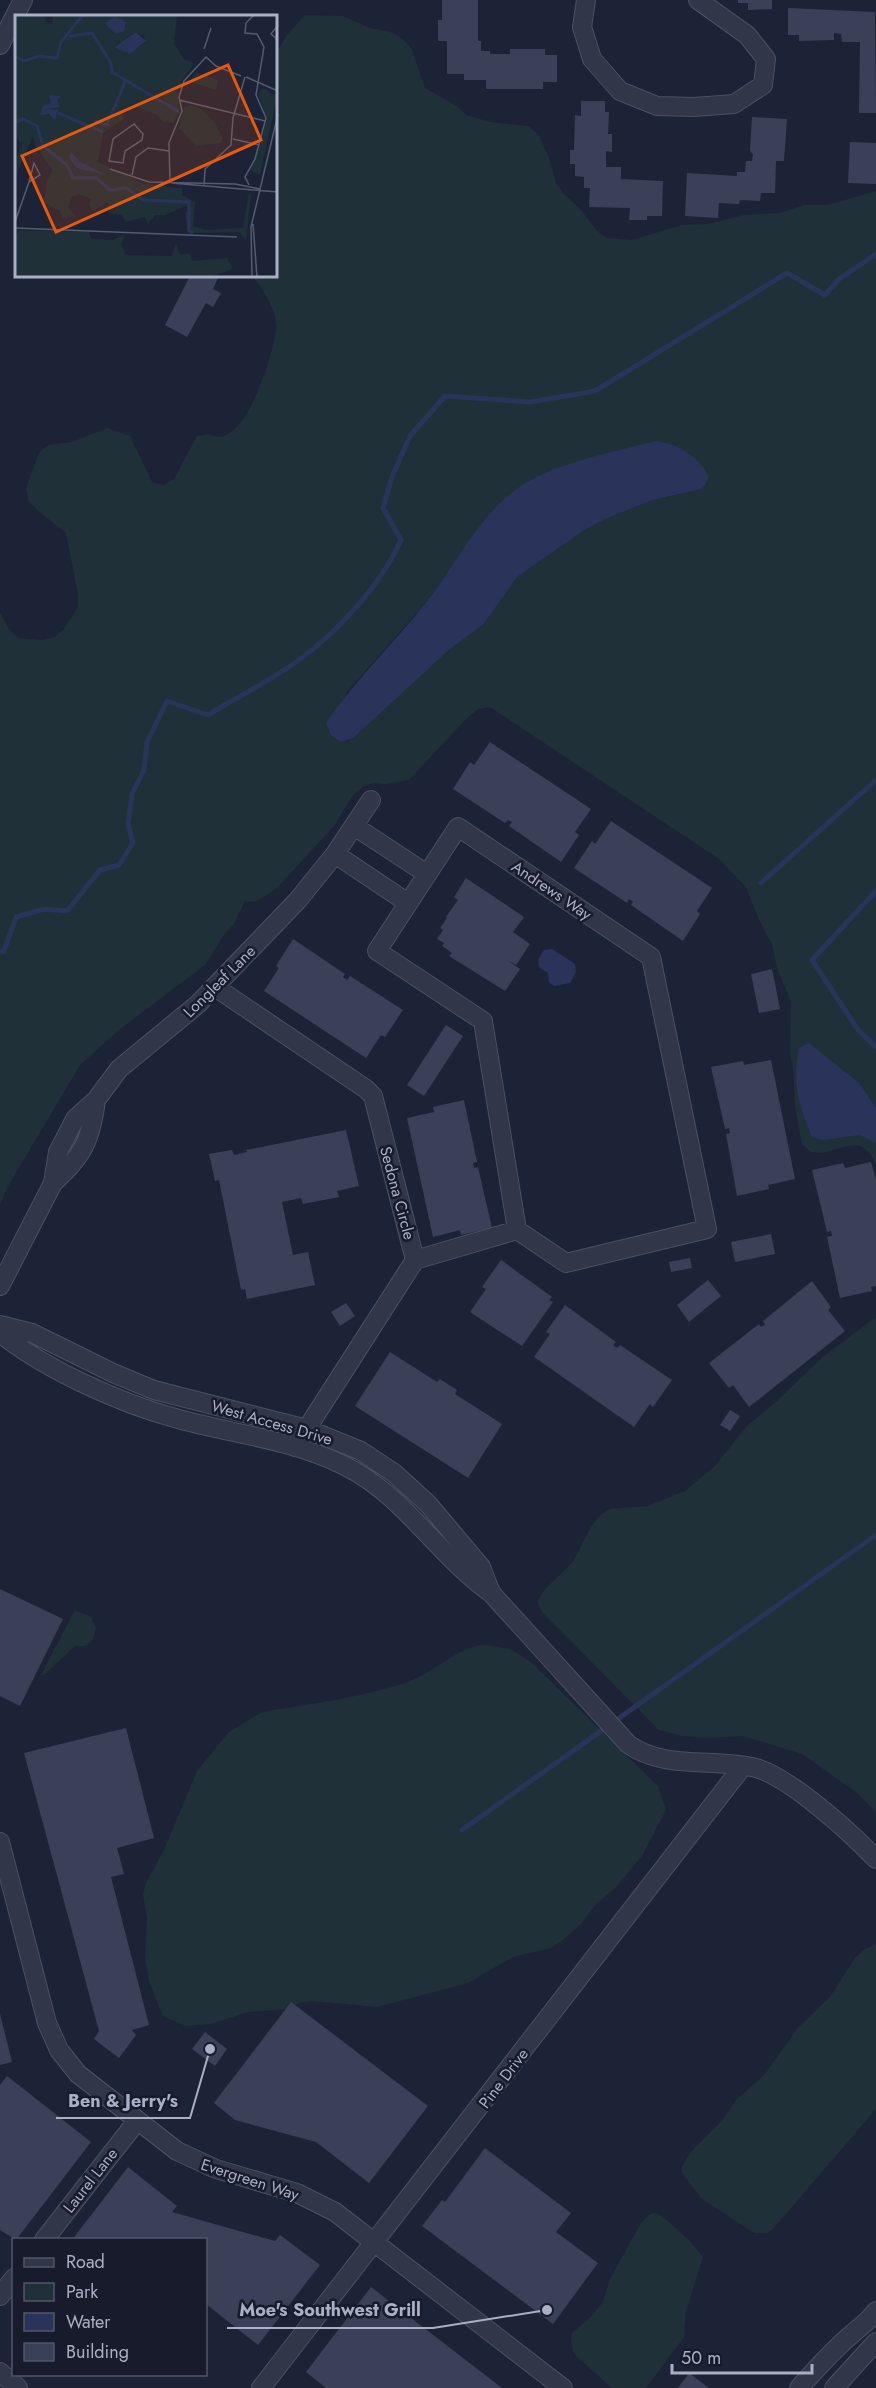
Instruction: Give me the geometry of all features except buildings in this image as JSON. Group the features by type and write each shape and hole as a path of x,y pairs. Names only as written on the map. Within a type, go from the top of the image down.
{"street":[{"path":"15,15 23,0"},
{"path":"586,0 582,27 592,59 620,91 657,106 694,107 734,104 763,85 766,59 747,35 698,0"},
{"path":"0,45 15,16"},
{"name":"Longleaf Lane","path":"0,1286 53,1183 74,1163 93,1129 96,1100 119,1069 171,1028 215,987 298,900 335,854 371,800"},
{"path":"354,826 428,874"},
{"name":"Andrews Way","path":"458,827 651,957 707,1229 566,1263 518,1230 483,1021 377,951 428,874 458,827"},
{"path":"335,854 408,903"},
{"name":"Sedona Circle","path":"215,987 373,1096 415,1260 295,1447"},
{"path":"415,1260 518,1230"},
{"name":"West Access Drive","path":"0,1325 32,1333 113,1373 154,1390 307,1429 361,1451 407,1484 441,1519 481,1567 491,1593"},
{"name":"West Access Drive","path":"0,1333 21,1350 127,1402 174,1418 295,1447 345,1466 380,1488 402,1507 470,1578 491,1593 624,1740 639,1751 659,1758 743,1766 764,1771 792,1788 851,1835 876,1859"},
{"name":"Pine Drive","path":"261,2388 743,1766"},
{"name":"Evergreen Way","path":"0,1842 47,2023 68,2064 78,2074 177,2151 202,2164 286,2189 316,2201 374,2241 563,2388"},
{"name":"Laurel Lane","path":"46,2238 137,2121"},
{"path":"0,2296 12,2281"},
{"path":"799,2388 853,2332 868,2322 876,2311"},
{"path":"834,2388 876,2342"},
{"path":"0,2372 18,2388"}],"green space":[{"path":"305,15 343,16 370,28 394,33 412,50 425,88 457,106 466,115 490,122 528,126 538,134 549,157 556,183 597,231 607,238 632,240 682,225 707,224 744,215 780,213 804,205 828,205 876,191 876,1164 869,1152 859,1145 823,1153 811,1152 802,1144 795,1106 793,1067 790,1055 791,1002 777,968 772,944 746,887 719,859 490,707 478,709 468,717 409,780 385,784 373,783 362,787 353,795 334,826 276,889 255,902 245,901 234,924 225,933 205,965 120,1029 80,1065 7,1188 0,1205 0,613 9,629 18,638 43,640 55,637 64,629 78,607 78,594 66,533 28,500 26,488 39,453 48,445 72,442 107,428 130,436 152,482 164,485 174,479 197,436 209,434 222,436 234,430 255,399 269,360 276,331 272,308 253,278 278,278 278,50 287,35","holes":["655,441 702,489 652,500 586,529 517,577 483,625 450,649 347,742 346,693 428,600 486,520 511,493 549,471"]},
{"path":"876,1317 876,1812 856,1792 802,1754 743,1736 707,1738 682,1736 659,1730 542,1612 537,1601 545,1589 573,1562 599,1516 610,1509 648,1506 685,1491 715,1466 747,1426 824,1356"},
{"path":"75,1610 91,1617 96,1628 93,1639 86,1646 75,1646 44,1675 41,1675"},
{"path":"485,1645 510,1649 531,1662 658,1786 666,1810 642,1856 616,1887 596,1904 581,1924 562,1941 551,1948 513,1957 468,1983 377,2007 312,2001 299,2003 287,2009 248,2012 211,2024 186,2026 163,2016 149,1981 145,1957 147,1919 143,1894 197,1771 229,1732 260,1713 357,1696 408,1682 465,1650"},
{"path":"876,1944 876,2109 773,2229 767,2233 754,2233 701,2198 682,2173 682,2166 692,2151 722,2121 736,2100 765,2074 797,2029 830,1997 855,1958 865,1949"},
{"path":"656,2213 690,2241 703,2257 686,2311 684,2337 646,2388 612,2388 573,2352 572,2333 591,2317 603,2302 610,2279 641,2223 650,2214"}],"water":[{"path":"655,441 687,452 700,464 709,478 702,489 652,500 586,529 517,577 483,625 450,649 353,738 341,742 331,735 326,723 428,600 483,522 509,495 538,476 553,470 587,458"},
{"path":"552,949 575,964 576,972 570,983 554,986 549,982 548,973 539,967 538,960 544,950"},
{"path":"809,1043 859,1083 876,1108 876,1143 860,1135 822,1140 812,1137 803,1114 796,1083 799,1048"}],"waterway":[{"path":"0,952 4,951 16,917 44,909 67,911 100,870 119,865 133,843 128,824 132,794 144,770 147,742 167,701 208,715 275,676 311,651 342,623 370,591 401,540 383,508 392,477 410,436 445,396 530,402 595,391 787,273 825,295 839,279 876,254"},
{"path":"761,883 876,780"},
{"path":"876,891 812,960 858,1030 876,1047"},
{"path":"462,1830 876,1535"}],"place":[{"name":"Ben & Jerry's","path":"210,2049"},
{"name":"Moe's Southwest Grill","path":"547,2310"}]}
